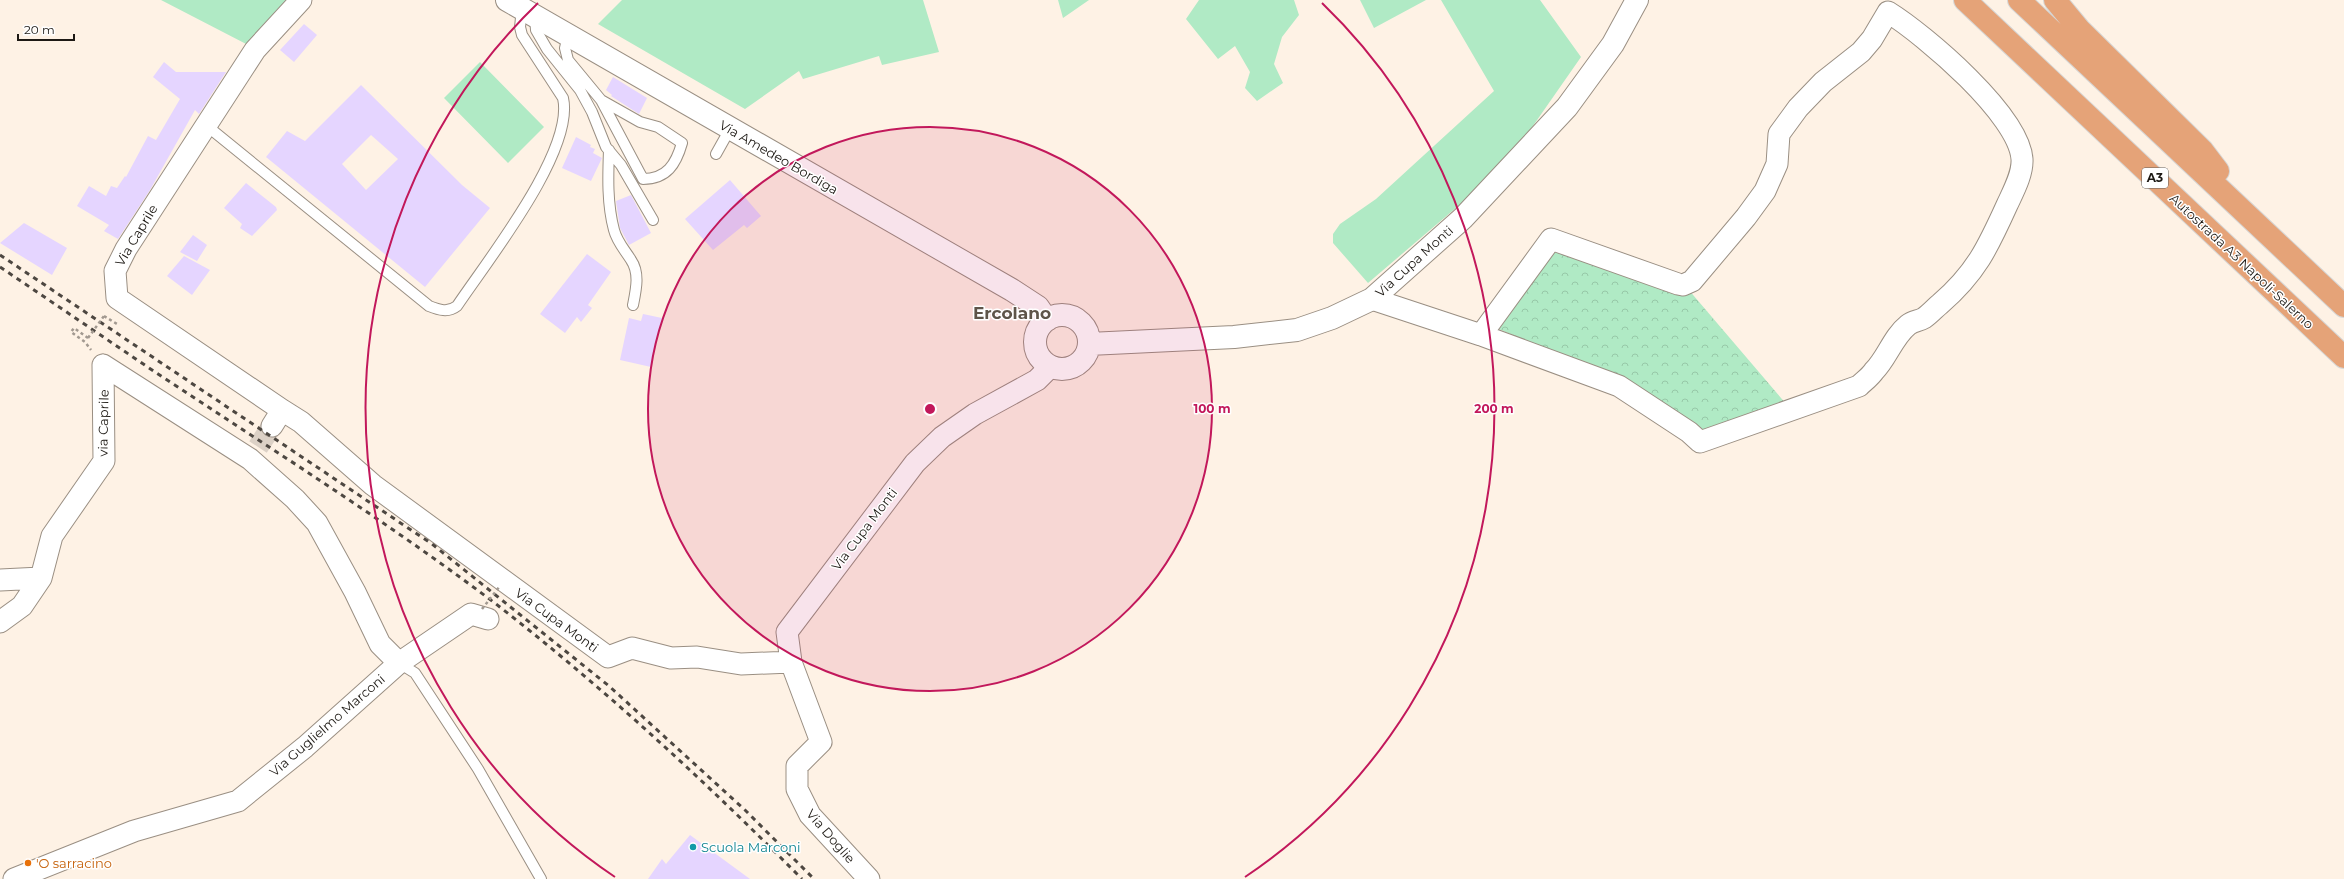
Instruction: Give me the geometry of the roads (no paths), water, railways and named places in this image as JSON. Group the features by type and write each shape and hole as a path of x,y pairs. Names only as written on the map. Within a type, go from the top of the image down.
{"highway":[{"name":"Autostrada A3 Napoli-Salerno","path":"1965,0 2344,357"},
{"path":"2019,0 2261,226 2344,306"},
{"path":"2055,0 2079,29 2202,150 2261,226"}],"street":[{"name":"Via Caprile","path":"277,418 117,298 115,271 126,249 255,50 301,0"},
{"name":"Via Cupa Monti","path":"1089,344 1234,337 1297,330 1332,318 1372,299 1463,218 1567,107 1612,44 1636,0"},
{"name":"Via Amedeo Bordiga","path":"521,9 730,130 1012,290 1038,307 1046,320"},
{"path":"1372,299 1481,335 1619,386 1689,432 1700,442 1859,386 1874,371 1907,325 1924,318 1949,296 1975,268 1987,251 2009,200 2019,176 2022,159 2015,139 1998,111 1977,86 1908,24 1888,12 1872,39 1861,52 1823,82 1798,108 1779,134 1777,164 1765,190 1746,217 1692,281 1683,285 1678,284 1551,239 1481,335"},
{"path":"1063,315 1073,317 1081,323 1087,333 1089,344 1086,354 1080,362 1071,368 1061,370 1050,367 1041,360 1036,352 1034,340 1037,331 1046,320 1063,315"},
{"name":"via Caprile","path":"0,622 22,606 41,578 52,536 104,461 103,365 254,453 317,523 356,592 380,644 399,664"},
{"name":"Via Cupa Monti","path":"277,418 301,422 373,485 608,657 632,648 671,658 697,657 741,664 791,662 787,632 915,463 942,437 975,414 1037,380 1050,367"},
{"path":"0,580 41,578"},
{"name":"Via Guglielmo Marconi","path":"14,879 134,831 238,801 305,747 399,664 471,614 485,614"},
{"name":"Via Doglie","path":"791,662 822,742 797,766 797,789 810,815 869,879"}],"lane":[{"path":"207,126 429,306 439,310 451,310 457,306 541,181 558,141 564,120 565,108 563,98 522,35 520,26 521,9"},
{"path":"521,9 536,30 547,50 580,90 609,150 621,165 653,220"},
{"path":"568,35 565,48 568,60 601,100 643,179 652,179 670,171 678,158 682,143 658,126 640,122 601,100"},
{"path":"716,154 730,130"},
{"path":"609,150 608,189 614,231 622,248 632,261 637,278 633,305"},
{"path":"399,664 415,673 478,769 541,879"}],"tunnel":[{"path":"258,447 272,426"}],"railway":[{"path":"0,255 432,544 609,686 745,810 814,879"},
{"path":"0,267 164,378 373,516 496,604 576,669 654,737 729,807 802,879"}],"place":[{"name":"Scuola Marconi","path":"693,847"},
{"name":"'O sarracino","path":"28,863"}],"district":[{"name":"Ercolano","path":"1012,313"}]}
